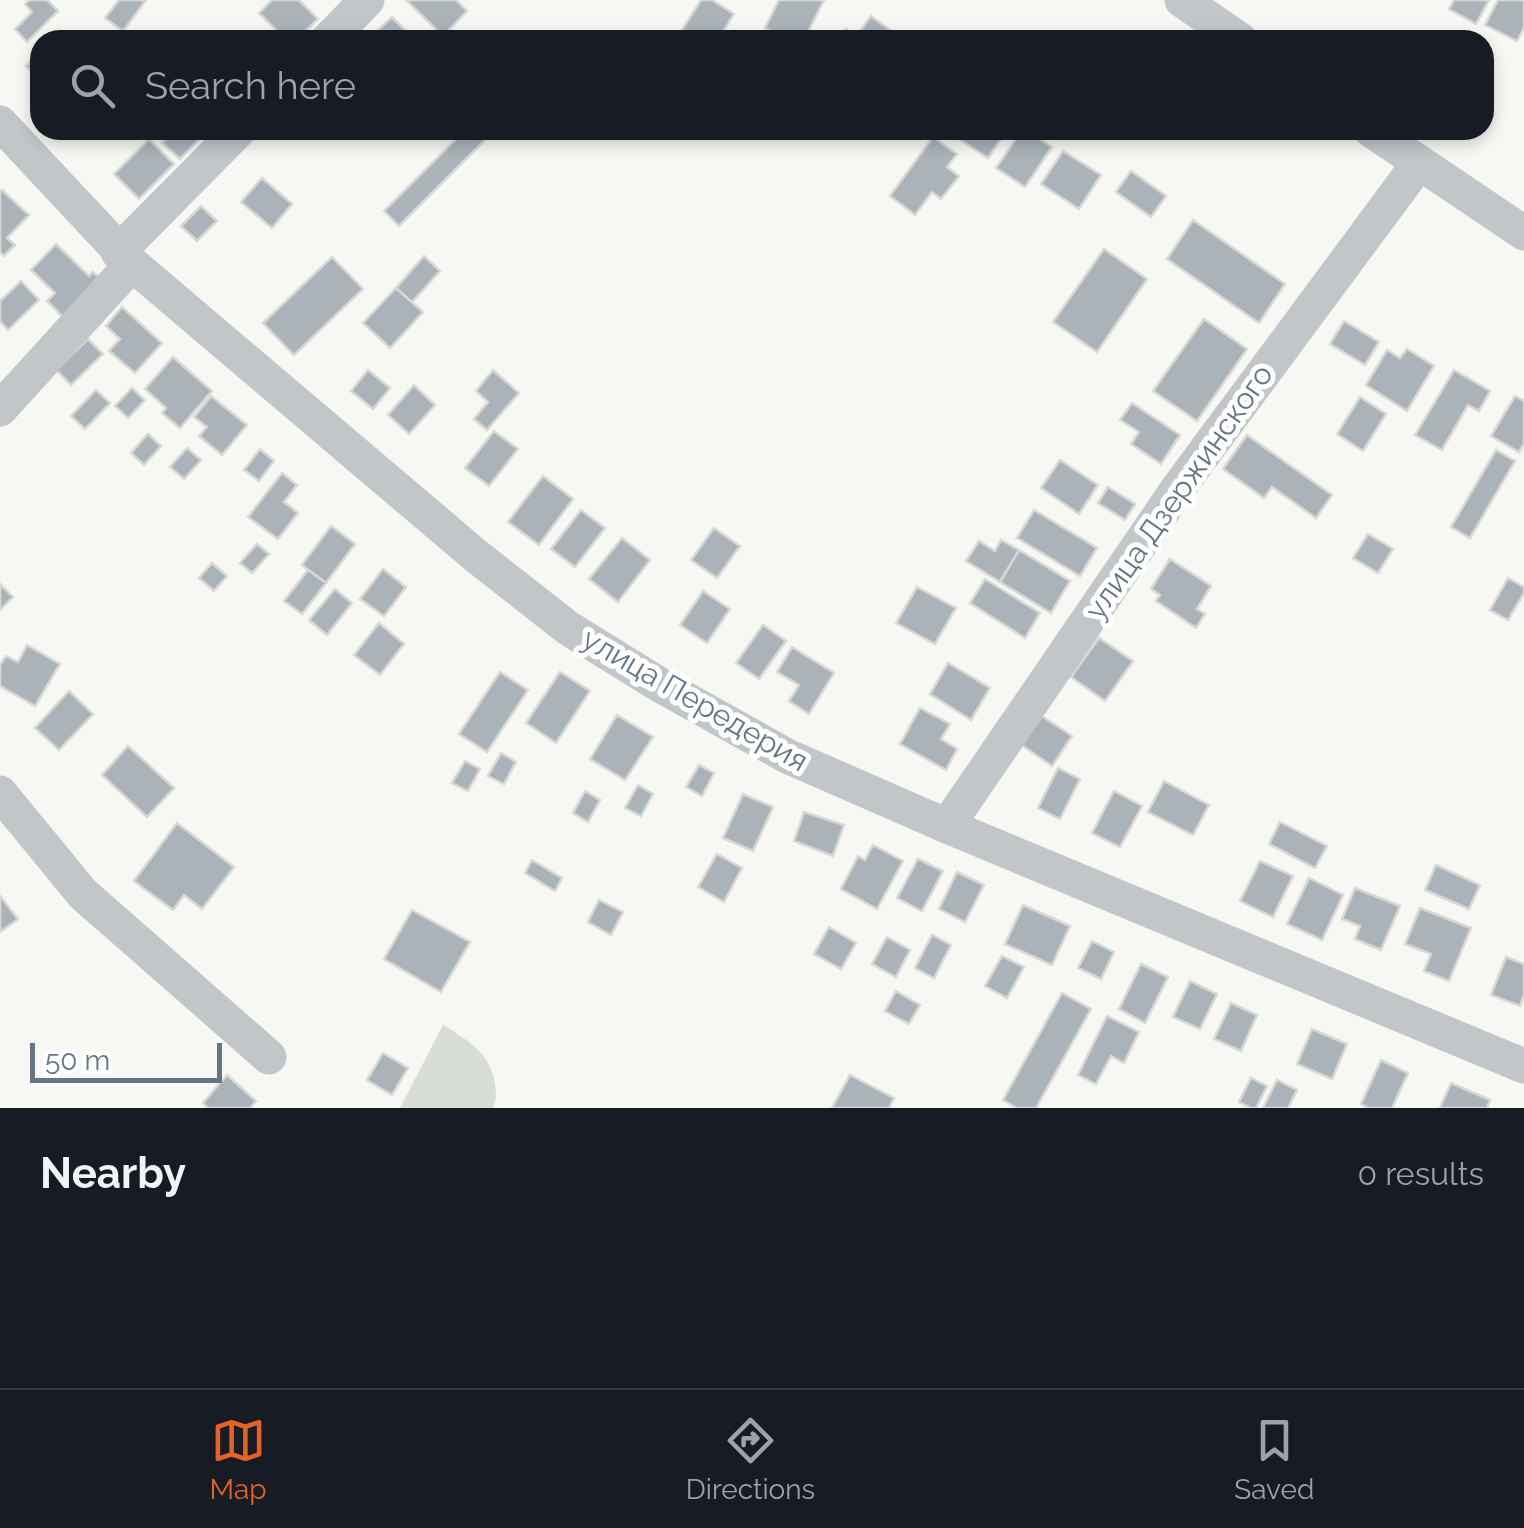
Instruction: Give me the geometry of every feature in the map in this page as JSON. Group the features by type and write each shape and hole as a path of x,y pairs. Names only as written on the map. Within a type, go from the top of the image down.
{"street":[{"path":"338,30 367,0"},
{"path":"1182,0 1226,30"},
{"name":"улица Передерия","path":"0,123 125,258 475,555 568,628 660,686 787,756 1524,1066"},
{"path":"0,409 229,140"},
{"path":"1386,140 1519,218"},
{"name":"улица Дзержинского","path":"947,826 1179,487 1419,163"},
{"path":"0,793 83,894 269,1057"}],"shaded area":[{"path":"443,1025 469,1042 489,1064 496,1099 493,1108 400,1108"}],"building":[{"path":"29,0 47,0 58,11 39,30 30,30 27,42 15,29 32,12 25,4"},
{"path":"119,0 146,0 124,30 105,18"},
{"path":"272,0 299,0 318,19 306,30 276,30 259,13"},
{"path":"406,0 456,0 467,11 449,30 437,30"},
{"path":"701,0 712,0 734,14 724,30 682,30"},
{"path":"779,0 824,0 809,30 765,28"},
{"path":"1454,0 1489,0 1476,24 1449,9"},
{"path":"1498,0 1524,0 1524,28 1517,41 1485,25"},
{"path":"871,16 890,30 861,30"},
{"path":"392,17 405,30 378,30"},
{"path":"148,140 174,164 139,199 114,174"},
{"path":"165,140 198,140 180,159 162,143"},
{"path":"455,140 485,140 399,226 384,211"},
{"path":"931,140 937,140 957,154 947,167 959,176 941,199 932,192 915,215 890,196"},
{"path":"960,140 1000,140 988,158"},
{"path":"1015,140 1041,140 1052,147 1025,187 996,168"},
{"path":"1063,151 1101,175 1079,209 1041,184"},
{"path":"1131,171 1166,196 1151,217 1116,192"},
{"path":"262,178 292,204 272,228 241,202"},
{"path":"2,190 29,215 7,238 15,245 4,256 0,252"},
{"path":"201,206 217,221 197,241 181,226"},
{"path":"1193,220 1285,284 1259,323 1167,259"},
{"path":"56,244 89,276 93,272 106,284 68,322 47,301 55,293 31,270"},
{"path":"1104,249 1147,279 1097,352 1053,322"},
{"path":"424,256 440,271 412,302 396,288"},
{"path":"332,257 363,289 294,355 263,323"},
{"path":"21,281 39,300 8,330 0,321 0,301"},
{"path":"396,288 423,312 390,348 363,323"},
{"path":"122,307 162,343 135,373 109,351 120,339 106,326"},
{"path":"1204,319 1247,349 1197,421 1153,391"},
{"path":"1344,321 1379,342 1365,365 1330,344"},
{"path":"88,339 103,354 71,385 56,370"},
{"path":"1407,349 1434,366 1407,411 1366,385 1387,350 1400,358"},
{"path":"173,357 212,391 180,428 162,413 166,408 145,389"},
{"path":"368,370 390,388 373,409 351,391"},
{"path":"493,370 519,393 487,430 474,419 488,402 476,391"},
{"path":"1454,370 1490,391 1479,411 1468,405 1442,450 1415,435"},
{"path":"414,385 435,405 409,434 388,415"},
{"path":"132,388 145,400 128,418 115,406"},
{"path":"96,390 110,403 85,429 71,416"},
{"path":"211,396 247,425 222,455 199,436 207,427 194,417"},
{"path":"1515,396 1524,401 1524,444 1519,452 1491,436"},
{"path":"1360,397 1386,414 1363,451 1337,434"},
{"path":"1132,403 1180,435 1161,464 1131,444 1139,432 1120,420"},
{"path":"494,431 518,449 489,486 465,468"},
{"path":"148,434 161,446 144,465 131,453"},
{"path":"1247,435 1332,495 1316,518 1272,487 1264,498 1223,469"},
{"path":"187,448 201,460 184,479 170,467"},
{"path":"260,449 274,461 259,481 244,470"},
{"path":"1496,450 1515,461 1470,538 1451,527"},
{"path":"1060,460 1098,485 1079,514 1041,488"},
{"path":"282,473 297,485 284,502 298,513 278,539 248,517"},
{"path":"543,476 573,499 539,545 508,522"},
{"path":"1108,487 1135,504 1125,520 1098,503"},
{"path":"581,510 605,528 575,567 551,549"},
{"path":"1034,510 1097,548 1080,576 1017,538"},
{"path":"331,526 355,544 326,583 302,565"},
{"path":"714,528 740,546 717,578 691,560"},
{"path":"1368,534 1393,549 1378,573 1353,558"},
{"path":"622,538 650,560 618,602 589,579"},
{"path":"1001,540 1019,550 1000,582 966,561 979,541 995,551"},
{"path":"257,544 269,554 252,573 240,563"},
{"path":"1019,550 1070,581 1051,613 1000,582"},
{"path":"1170,559 1211,586 1197,609 1205,614 1196,628 1156,601 1160,595 1151,589"},
{"path":"212,563 227,576 214,591 199,578"},
{"path":"383,569 406,587 384,616 360,599"},
{"path":"308,570 326,583 302,614 284,601"},
{"path":"1508,578 1524,587 1524,593 1508,620 1490,610"},
{"path":"985,579 1040,613 1025,638 970,603"},
{"path":"0,584 13,597 0,610"},
{"path":"917,587 956,608 935,644 896,623"},
{"path":"335,589 352,603 327,635 309,620"},
{"path":"703,591 730,609 707,643 680,625"},
{"path":"379,623 404,644 380,675 354,655"},
{"path":"763,625 786,641 759,679 736,663"},
{"path":"1099,638 1133,661 1105,701 1071,677"},
{"path":"27,645 60,664 35,706 0,686 0,665 6,656 18,662"},
{"path":"792,647 834,673 809,714 789,701 799,685 777,672"},
{"path":"948,663 990,688 971,720 930,694"},
{"path":"500,672 528,690 487,752 459,734"},
{"path":"560,672 590,691 556,743 526,723"},
{"path":"69,691 93,714 59,750 35,728"},
{"path":"920,708 950,724 941,739 957,749 946,770 900,744"},
{"path":"1039,714 1072,736 1052,766 1020,744"},
{"path":"617,715 653,737 625,780 590,759"},
{"path":"128,746 174,788 147,817 102,775"},
{"path":"501,753 516,762 504,784 488,776"},
{"path":"465,761 480,769 468,791 452,783"},
{"path":"699,765 714,773 702,796 686,787"},
{"path":"1058,768 1080,779 1060,819 1038,808"},
{"path":"1164,781 1209,805 1193,835 1148,812"},
{"path":"638,785 653,794 641,816 625,808"},
{"path":"585,791 600,800 588,822 573,813"},
{"path":"1114,791 1142,806 1120,847 1092,833"},
{"path":"743,794 773,807 753,851 723,838"},
{"path":"804,812 844,825 833,856 794,841"},
{"path":"1280,822 1327,846 1315,868 1269,844"},
{"path":"177,823 234,867 202,909 184,895 173,910 134,881"},
{"path":"873,845 903,861 877,909 841,889 858,856 865,860"},
{"path":"717,854 742,868 724,902 698,887"},
{"path":"918,859 943,871 922,911 897,898"},
{"path":"532,860 562,878 555,891 525,873"},
{"path":"1260,861 1293,876 1273,917 1240,901"},
{"path":"1436,865 1480,885 1469,909 1425,890"},
{"path":"957,872 984,885 965,922 939,909"},
{"path":"1309,878 1343,895 1322,940 1287,924"},
{"path":"1355,888 1400,906 1381,950 1355,939 1360,926 1342,919"},
{"path":"0,896 18,919 0,932"},
{"path":"599,900 623,912 611,935 588,922"},
{"path":"1023,905 1070,926 1052,965 1005,944"},
{"path":"1420,908 1471,928 1449,981 1424,971 1431,954 1405,944"},
{"path":"412,910 470,942 441,992 384,959"},
{"path":"829,927 856,943 841,969 814,954"},
{"path":"932,935 951,945 934,978 915,968"},
{"path":"887,937 910,950 896,977 872,964"},
{"path":"1092,941 1114,952 1101,979 1078,968"},
{"path":"1002,956 1024,967 1007,998 985,986"},
{"path":"1506,957 1524,964 1520,1006 1491,995"},
{"path":"1141,964 1168,977 1145,1023 1119,1009"},
{"path":"1190,981 1217,994 1200,1029 1173,1017"},
{"path":"896,991 920,1005 909,1024 885,1011"},
{"path":"1062,993 1091,1009 1036,1108 1017,1108 1003,1100"},
{"path":"1231,1003 1257,1015 1241,1051 1214,1039"},
{"path":"1107,1016 1139,1032 1124,1063 1111,1056 1096,1084 1078,1075"},
{"path":"1312,1029 1347,1044 1332,1079 1297,1064"},
{"path":"383,1053 408,1068 392,1095 367,1080"},
{"path":"1381,1060 1408,1073 1392,1108 1369,1108 1361,1104"},
{"path":"227,1075 256,1101 250,1108 208,1108 203,1103"},
{"path":"850,1075 894,1098 889,1108 832,1108"},
{"path":"1251,1078 1267,1086 1256,1108 1239,1102"},
{"path":"1277,1080 1297,1090 1288,1108 1263,1108"},
{"path":"1451,1083 1490,1100 1487,1108 1440,1108"}]}
